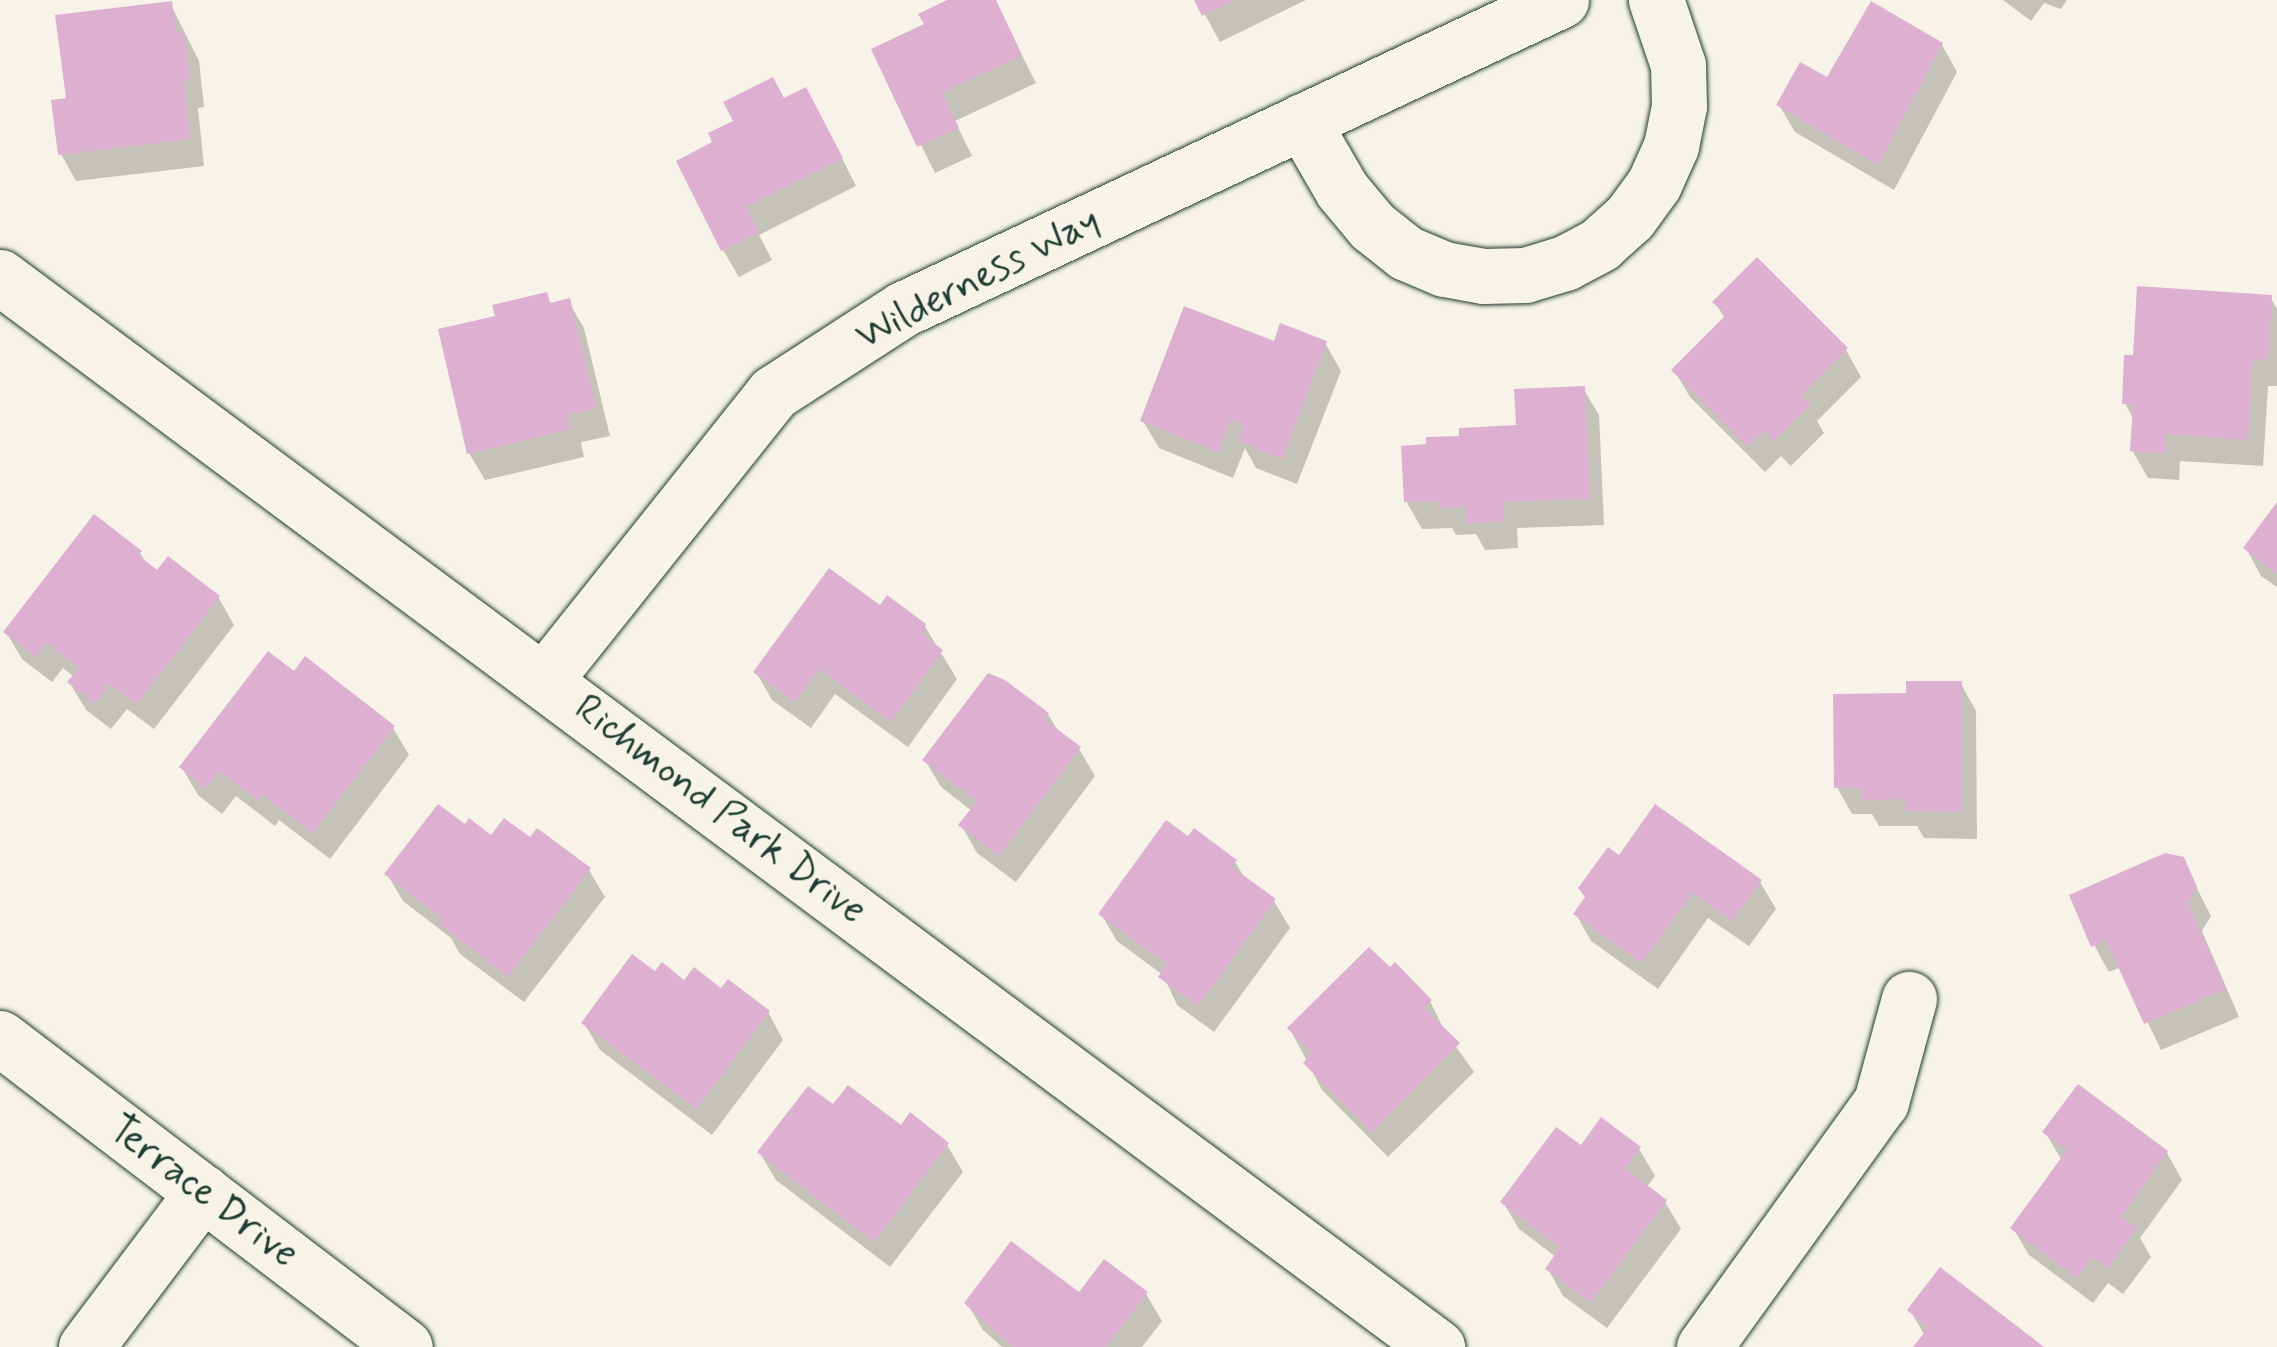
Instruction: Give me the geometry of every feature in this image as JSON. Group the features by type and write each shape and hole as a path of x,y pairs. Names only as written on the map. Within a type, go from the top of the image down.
{"street":[{"name":"Wilderness Way","path":"546,679 773,393 903,309 1302,121 1462,21 1560,0"},
{"path":"1302,121 1342,190 1372,226 1406,253 1444,269 1484,276 1525,275 1565,264 1600,244 1630,216 1654,184 1671,146 1679,106 1678,65 1656,0"},
{"name":"Richmond Park Drive","path":"0,277 546,679 1436,1347"},
{"path":"1704,1347 1881,1102 1909,999"},
{"name":"Terrace Drive","path":"0,1038 405,1347"},
{"path":"86,1347 203,1192"}],"building":[{"path":"947,0 996,0 1022,55 942,93 959,128 917,147 871,49 924,24 918,14"},
{"path":"1194,0 1235,0 1202,16"},
{"path":"172,1 176,32 184,31 190,80 184,81 190,139 58,155 51,100 66,98 55,15"},
{"path":"1871,1 1943,43 1878,165 1776,105 1800,62 1827,77"},
{"path":"773,77 784,98 806,87 843,158 746,207 759,232 721,251 676,161 712,142 708,133 733,121 723,102"},
{"path":"1757,257 1848,348 1801,395 1811,404 1774,441 1764,431 1748,447 1671,370 1726,315 1712,302"},
{"path":"2137,286 2272,295 2268,360 2253,359 2248,440 2166,434 2165,454 2130,451 2133,405 2122,404 2124,355 2133,355"},
{"path":"547,292 550,303 570,298 596,408 567,415 571,429 467,454 438,329 495,316 492,305"},
{"path":"1184,306 1274,341 1280,323 1327,341 1282,459 1238,441 1244,425 1230,420 1218,452 1140,421"},
{"path":"1585,386 1590,499 1503,502 1504,521 1467,524 1466,507 1437,508 1437,501 1404,502 1401,446 1426,444 1426,437 1459,436 1459,428 1516,425 1514,389"},
{"path":"2277,502 2277,574 2243,548"},
{"path":"94,514 142,551 138,555 157,570 168,556 220,596 137,704 110,684 95,704 67,682 79,668 47,643 36,657 3,632"},
{"path":"829,568 880,605 887,595 926,624 923,635 943,650 891,722 819,669 795,702 753,672"},
{"path":"268,651 294,671 305,656 395,726 313,833 262,795 258,800 219,771 206,788 179,767"},
{"path":"988,673 1005,680 1049,713 1044,719 1081,747 999,856 958,825 977,801 922,760"},
{"path":"1906,681 1962,681 1962,812 1905,811 1905,799 1861,800 1861,788 1834,788 1833,694 1906,693"},
{"path":"438,804 465,824 469,818 491,835 504,818 530,837 537,828 591,868 508,977 441,926 439,916 384,874"},
{"path":"1655,804 1762,880 1732,921 1692,893 1642,963 1573,914 1585,897 1578,888 1608,847 1619,855"},
{"path":"1166,820 1188,836 1194,828 1237,860 1232,867 1276,899 1198,1006 1158,977 1167,964 1098,914"},
{"path":"2165,853 2184,857 2197,887 2188,903 2226,989 2144,1024 2106,940 2091,947 2069,895"},
{"path":"1369,947 1390,967 1395,962 1432,1000 1424,1008 1460,1043 1372,1132 1303,1063 1312,1053 1287,1028"},
{"path":"632,954 655,971 662,962 684,980 694,967 721,988 728,979 770,1011 696,1109 581,1023"},
{"path":"2078,1084 2168,1151 2121,1217 2137,1228 2107,1269 2092,1257 2077,1278 2010,1228 2067,1150 2042,1132"},
{"path":"848,1085 901,1125 910,1112 949,1143 874,1242 757,1152 808,1086 833,1104"},
{"path":"1601,1117 1641,1147 1625,1169 1667,1200 1591,1302 1545,1269 1560,1247 1500,1202 1556,1127 1581,1145"},
{"path":"1011,1241 1079,1292 1104,1259 1148,1292 1106,1347 1013,1347 964,1303"},
{"path":"1940,1267 2044,1347 1913,1347 1928,1328 1907,1310"}]}
